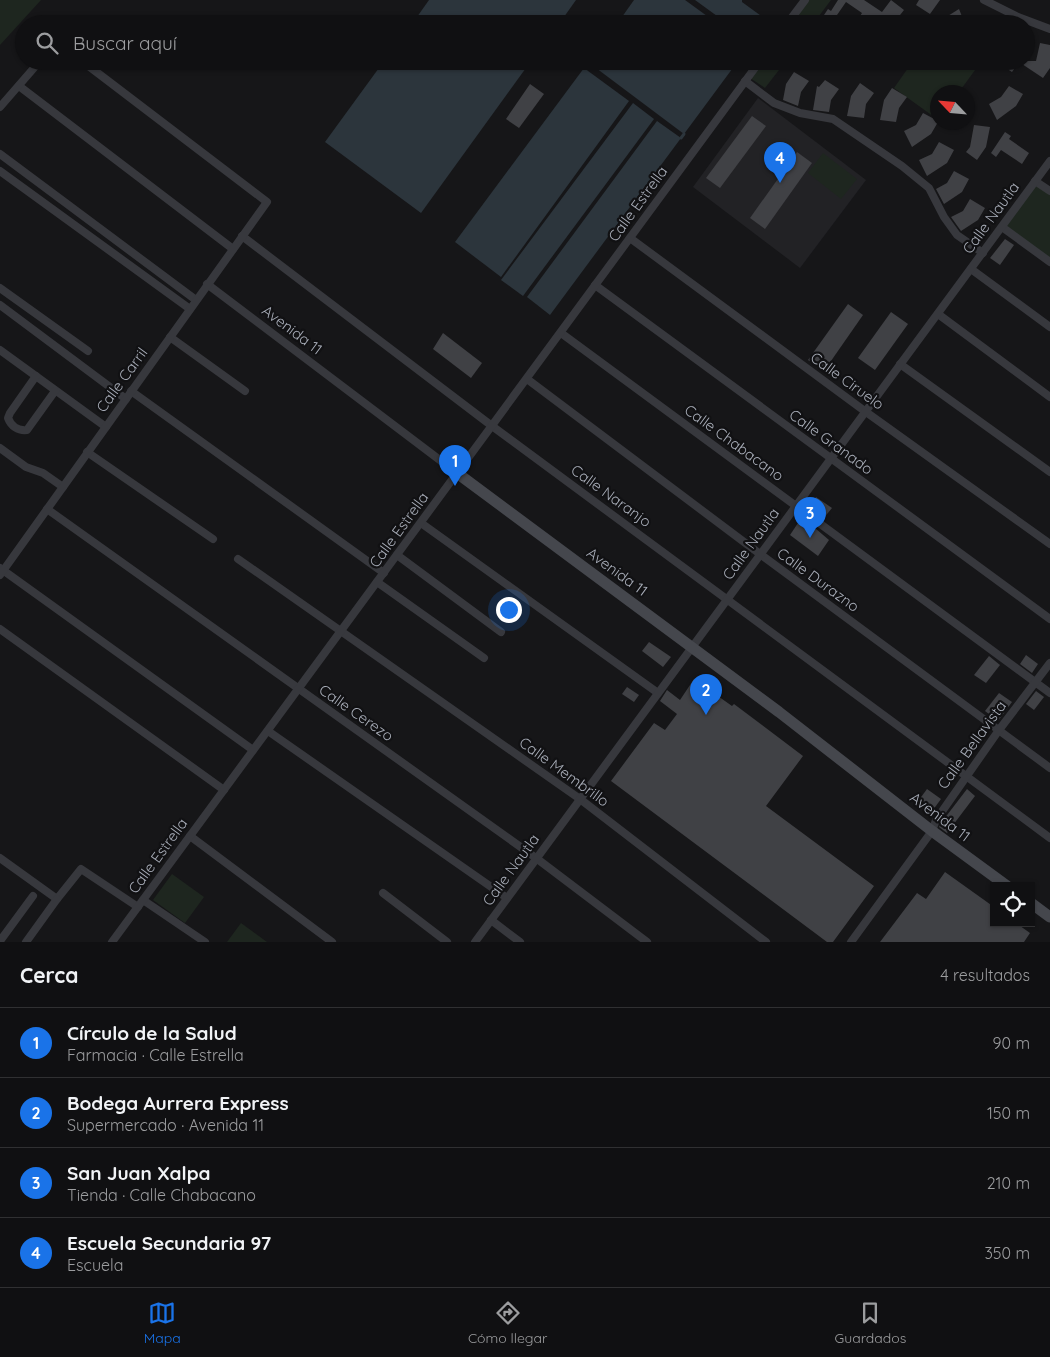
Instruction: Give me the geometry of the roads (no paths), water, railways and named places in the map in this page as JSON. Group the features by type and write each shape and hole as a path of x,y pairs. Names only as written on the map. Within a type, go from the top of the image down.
{"street":[{"path":"794,15 805,0"},
{"path":"984,0 1014,15"},
{"path":"1035,24 1050,30"},
{"path":"0,107 32,70"},
{"name":"Calle Carril","path":"1,571 267,202 94,70"},
{"name":"Calle Estrella","path":"112,942 753,70"},
{"path":"745,81 774,103 800,113 833,119 887,155 924,182 944,217 957,235 982,253"},
{"path":"19,86 232,249"},
{"path":"0,154 196,300"},
{"name":"Calle Nautla","path":"474,942 1050,161"},
{"path":"0,171 190,309"},
{"path":"1035,181 1050,192"},
{"path":"1002,227 1050,262"},
{"name":"Calle Naranjo","path":"242,236 492,426 728,598 1050,838"},
{"name":"Calle Ciruelo","path":"630,238 866,412 1050,544"},
{"path":"971,269 1050,327"},
{"name":"Avenida 11","path":"207,284 692,646 932,831 1002,882"},
{"name":"Calle Granado","path":"595,285 1050,619"},
{"path":"0,288 88,351"},
{"path":"0,305 126,398"},
{"path":"938,314 1050,397"},
{"name":"Calle Chabacano","path":"561,332 1050,693"},
{"path":"170,337 245,391"},
{"path":"0,350 106,426"},
{"path":"900,364 1050,472"},
{"path":"36,376 10,413 8,418 10,424 21,431 27,430 55,391"},
{"name":"Calle Durazno","path":"526,379 1050,768"},
{"path":"131,391 384,573"},
{"path":"0,448 26,467 43,472 63,487"},
{"path":"88,452 213,539"},
{"name":"Calle Cerezo","path":"47,509 536,858 647,942"},
{"path":"421,523 658,693"},
{"path":"397,555 501,632"},
{"name":"Calle Membrillo","path":"238,559 580,799 766,942"},
{"path":"1,571 253,750"},
{"path":"377,582 484,658"},
{"path":"0,629 224,790"},
{"name":"Calle Bellavista","path":"851,942 932,831 936,820 999,730 1050,663"},
{"path":"268,731 507,898"},
{"path":"190,836 332,942"},
{"path":"0,858 57,899"},
{"path":"26,942 81,869 138,907"},
{"path":"383,892 447,942"},
{"path":"0,941 33,896"},
{"path":"143,900 201,941"},
{"path":"1035,906 1050,917"},
{"path":"491,920 520,942"}],"waterway":[{"path":"681,138 684,134"}],"place":[{"name":"Escuela Secundaria 97","path":"780,183"},
{"name":"Círculo de la Salud","path":"455,486"},
{"name":"San Juan Xalpa","path":"810,538"},
{"name":"Bodega Aurrera Express","path":"706,715"}]}
